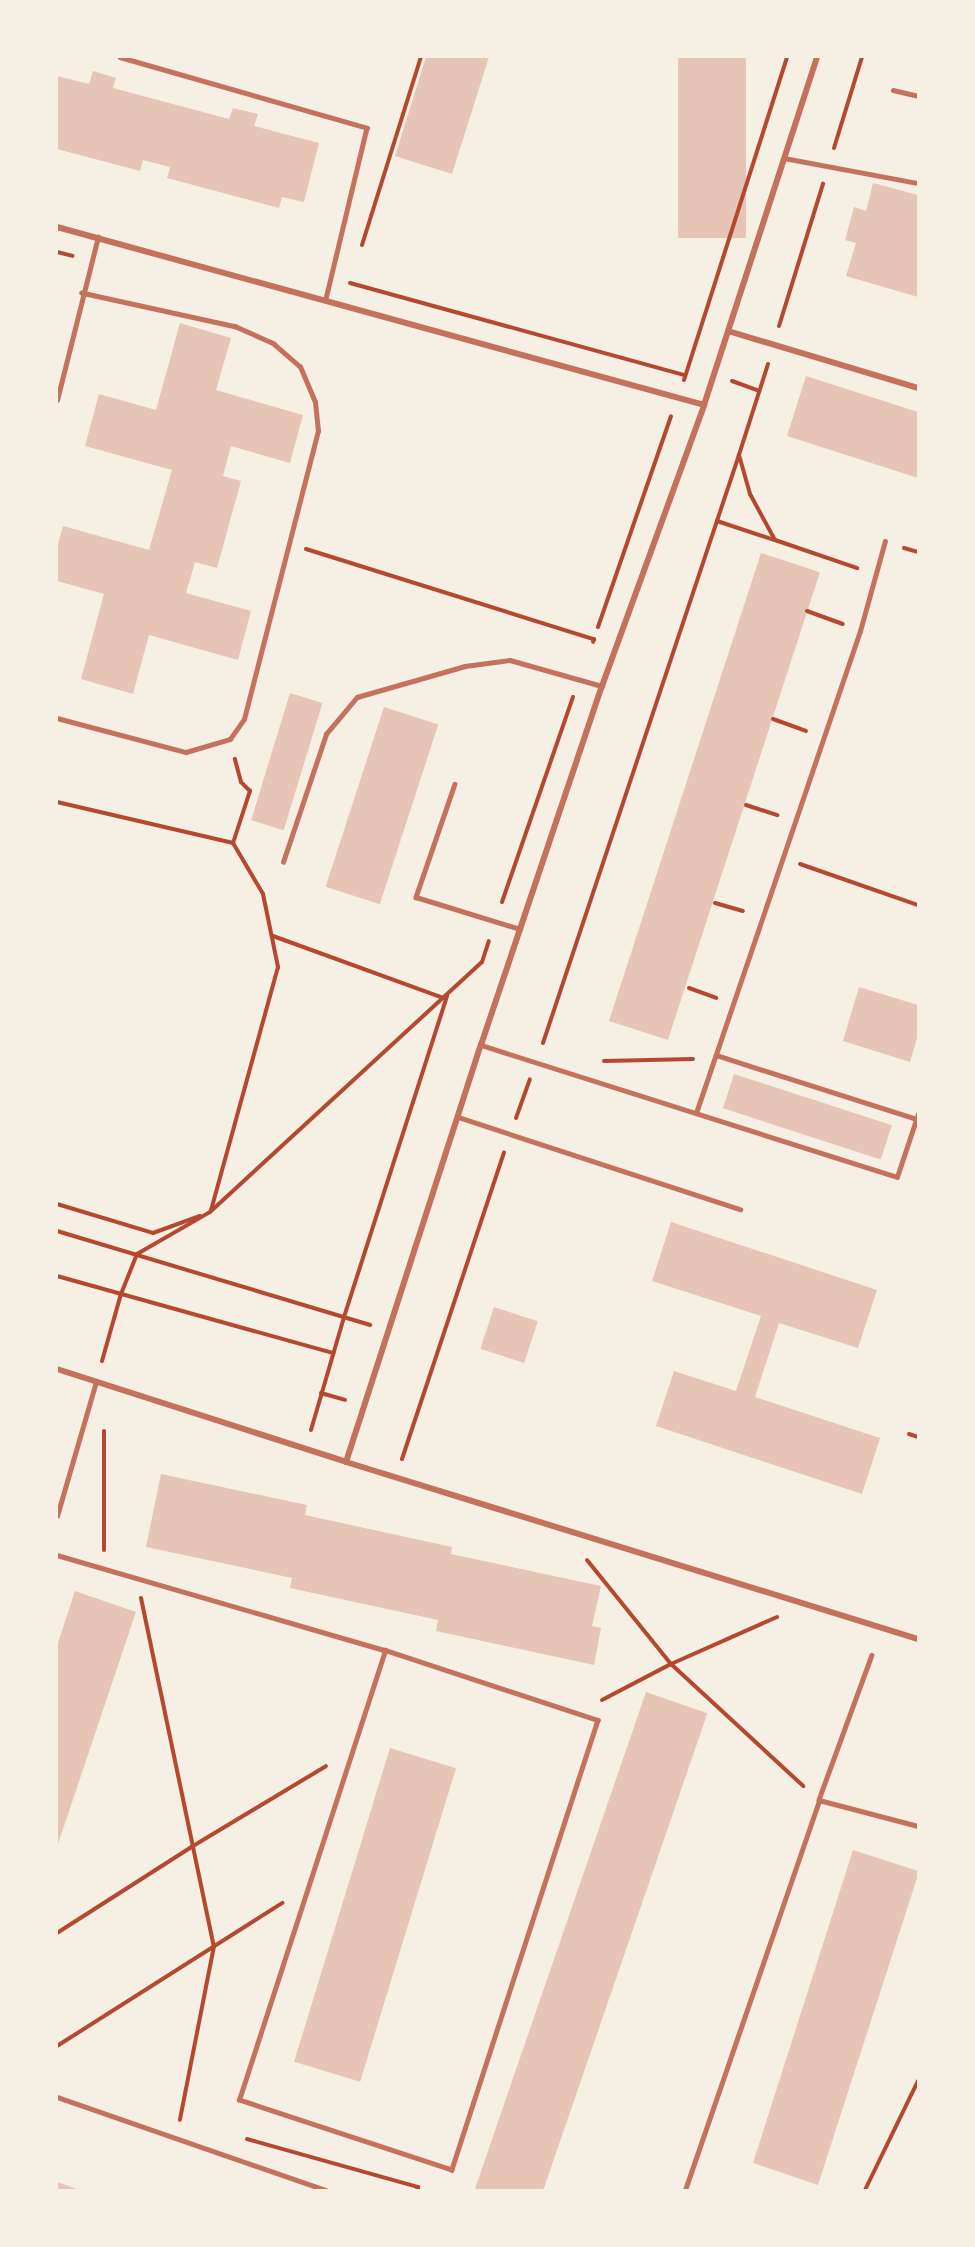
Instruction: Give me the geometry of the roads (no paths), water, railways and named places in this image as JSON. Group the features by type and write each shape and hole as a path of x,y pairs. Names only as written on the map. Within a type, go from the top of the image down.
{"street":[{"path":"346,1462 391,1331 481,1045 602,687 704,405 817,57"},
{"path":"57,226 704,405"},
{"path":"728,331 918,388"},
{"path":"57,1369 396,1478 918,1639"}],"lane":[{"path":"120,57 367,129 326,299"},
{"path":"894,90 918,96"},
{"path":"784,159 918,183"},
{"path":"57,400 82,293 98,237"},
{"path":"57,718 186,752 230,739 244,719 318,431 315,402 300,367 274,344 236,327 82,293"},
{"path":"696,1113 860,631 885,542"},
{"path":"283,862 326,734 357,697 465,666 510,660 602,687"},
{"path":"455,784 416,897 520,929"},
{"path":"481,1045 897,1177 917,1116 716,1055"},
{"path":"458,1117 740,1209"},
{"path":"57,1516 96,1382"},
{"path":"57,1555 385,1650 598,1720 452,2170 239,2100 385,1650"},
{"path":"685,2190 819,1800 873,1655"},
{"path":"819,1800 918,1826"},
{"path":"57,2097 326,2190"}]}
